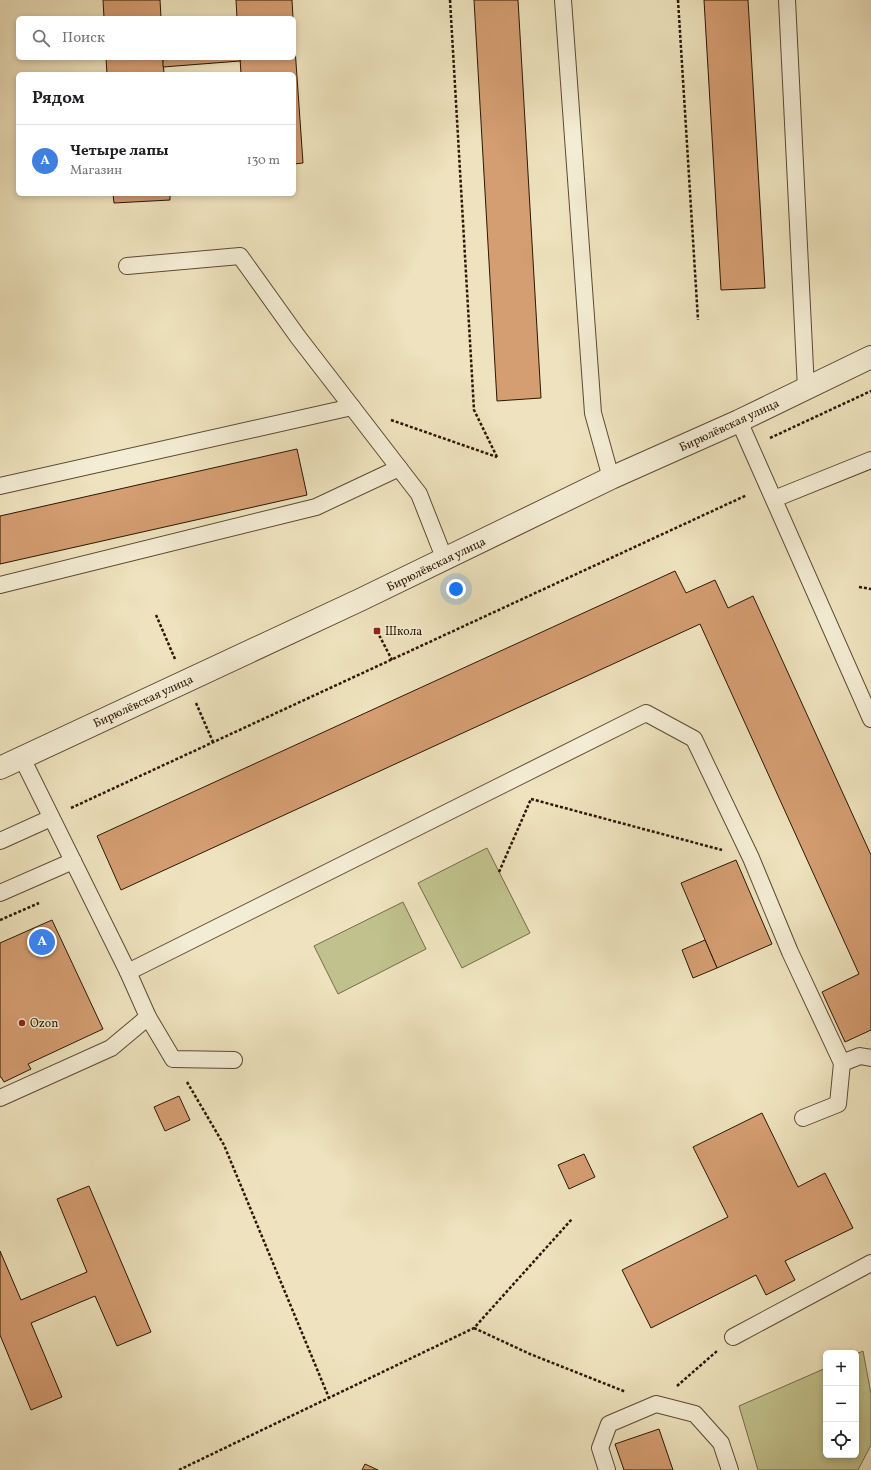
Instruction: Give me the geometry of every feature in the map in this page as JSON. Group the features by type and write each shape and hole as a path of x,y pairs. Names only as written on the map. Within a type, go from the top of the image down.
{"street":[{"name":"Бирюлёвская улица","path":"0,768 445,560 611,478 739,421 871,357"}],"lane":[{"path":"563,0 593,413 611,478"},
{"path":"787,0 806,389"},
{"path":"127,266 240,256 298,337 419,494 445,560"},
{"path":"0,486 352,407"},
{"path":"739,421 871,719"},
{"path":"771,492 871,460"},
{"path":"0,585 316,507 399,468"},
{"path":"128,972 646,713 694,739 751,858 790,952 842,1063 838,1104 803,1118"},
{"path":"22,758 38,787 51,818 128,972 148,1017 173,1059 234,1060"},
{"path":"0,841 51,818"},
{"path":"0,893 73,861"},
{"path":"0,1098 111,1048 148,1017"},
{"path":"842,1063 860,1056 871,1058"},
{"path":"733,1337 871,1263"},
{"path":"607,1470 600,1448 609,1424 656,1404 695,1414 721,1444 730,1470"}],"path":[{"path":"388,420 497,457 474,410 450,0"},
{"path":"678,0 698,320"},
{"path":"751,447 871,391"},
{"path":"51,818 392,660 771,492"},
{"path":"859,587 871,589"},
{"path":"377,631 392,660"},
{"path":"519,777 531,799 751,858"},
{"path":"499,872 531,799"},
{"path":"0,920 39,903"},
{"path":"173,1059 224,1145 329,1398"},
{"path":"179,1470 474,1328 572,1219"},
{"path":"474,1328 530,1354 656,1404 733,1337"}],"green space":[{"path":"487,848 530,933 462,968 418,883"},
{"path":"403,902 426,949 338,994 314,946"},
{"path":"863,1351 871,1394 871,1445 858,1470 758,1470 739,1406 823,1369 823,1458 859,1458 859,1353"}],"building":[{"path":"103,0 160,0 161,16 104,16"},
{"path":"236,0 292,0 293,16 237,16"},
{"path":"474,0 518,0 541,398 497,401"},
{"path":"704,0 748,0 765,288 721,290"},
{"path":"106,60 163,60 164,72 107,72"},
{"path":"163,60 240,60 240,61 163,67"},
{"path":"240,60 296,60 303,163 296,164 296,72 241,72"},
{"path":"113,196 170,196 170,200 114,203"},
{"path":"297,449 307,495 0,564 0,516"},
{"path":"675,571 686,593 715,580 728,608 753,596 871,855 871,1030 845,1042 822,992 859,974 700,624 121,890 97,836"},
{"path":"736,860 772,944 717,968 681,883"},
{"path":"52,920 103,1029 28,1064 31,1069 4,1082 0,1077 0,943"},
{"path":"705,940 717,968 693,978 682,950"},
{"path":"179,1096 190,1120 165,1131 154,1107"},
{"path":"762,1113 798,1187 825,1173 853,1228 785,1261 795,1280 766,1295 756,1275 651,1328 622,1270 728,1217 693,1147"},
{"path":"584,1154 595,1177 569,1189 558,1165"},
{"path":"89,1186 151,1332 117,1346 95,1296 31,1323 62,1397 31,1410 0,1335 0,1251 21,1300 87,1272 57,1199"},
{"path":"659,1429 673,1470 624,1470 615,1444"},
{"path":"365,1464 378,1470 362,1470"}],"place":[{"name":"Школа","path":"377,631"},
{"name":"Четыре лапы","path":"42,942"},
{"name":"Ozon","path":"22,1023"}]}
